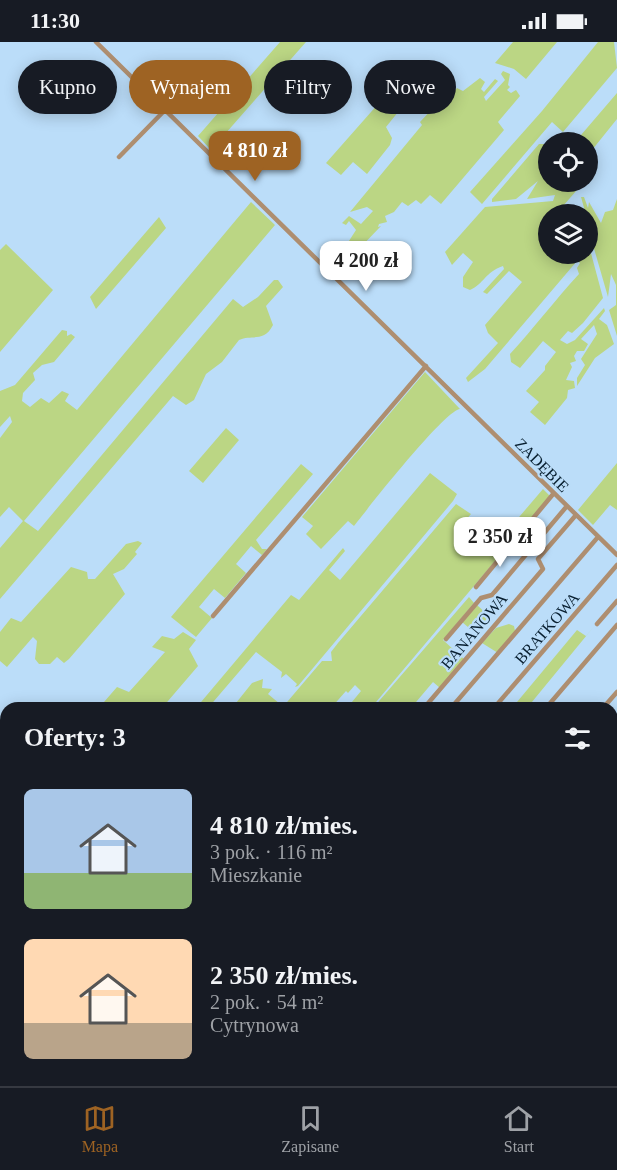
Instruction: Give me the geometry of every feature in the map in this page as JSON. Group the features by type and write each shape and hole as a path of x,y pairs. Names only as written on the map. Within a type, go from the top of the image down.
{"street":[{"name":"ZADĘBIE","path":"96,42 129,75"},
{"path":"119,157 161,114"},
{"name":"ZADĘBIE","path":"169,114 617,555"},
{"path":"213,616 426,366"},
{"path":"476,587 554,493"},
{"path":"446,639 481,598 492,595 567,506"},
{"name":"BANANOWA","path":"429,702 543,569 538,559 576,515"},
{"path":"456,702 598,537"},
{"name":"BRATKOWA","path":"500,702 617,565"},
{"path":"597,624 617,601"},
{"path":"551,702 617,625"}],"green space":[{"path":"280,42 306,42 290,60 264,60"},
{"path":"513,42 557,42 526,79 514,69 495,63"},
{"path":"598,42 614,42 617,68 563,132 552,122 543,132 538,132 538,138 482,204 470,192 542,111"},
{"path":"264,60 264,90 252,103 252,74"},
{"path":"503,71 510,74 508,85 510,87 507,90 511,93 516,90 520,96 498,122 504,130 441,204 430,195 421,204 416,200 408,206 402,202 394,212 385,216 387,222 379,224 378,227 381,226 358,250 347,244 356,230 349,221 346,225 342,223 349,216 361,224 373,211 367,207 350,212 422,125 420,122 427,114 456,114 457,88 463,91 480,78 485,82 481,89 484,92 495,79 498,81 484,97 486,101 505,80 501,74"},
{"path":"617,93 617,119 598,143 598,132 584,132"},
{"path":"217,114 243,114 211,150 198,136"},
{"path":"369,114 396,114 386,127 392,138 390,145 367,174 353,162 341,175 326,163"},
{"path":"538,145 538,181 516,199 492,202 492,199"},
{"path":"538,181 538,192 575,192 565,204 538,204 538,264 574,264 485,369 468,382 466,378 498,343 488,333 485,325 522,282 509,271 487,294 483,292 504,269 503,266 492,271 479,285 470,290 463,287 463,277 473,262 463,253 452,265 445,252 485,207 553,201 555,195 527,199"},
{"path":"581,197 584,197 587,204 583,204"},
{"path":"617,199 617,336 609,310 616,305 616,285 611,274 608,297 598,262 598,218 601,223 605,212 613,210"},
{"path":"251,202 275,225 24,521 38,531 233,299 243,307 258,297 274,280 278,280 283,287 266,306 273,325 262,336 239,340 222,362 206,374 194,400 186,405 173,396 0,599 0,548 23,521 9,507 0,517 0,438 12,422 10,416 0,427 0,391 15,385 62,330 67,331 67,336 71,334 75,337 54,362 42,365 33,373 35,380 23,393 22,401 30,407 41,398 49,403 62,391 69,394 65,401 77,410"},
{"path":"159,217 166,228 96,309 90,297"},
{"path":"6,244 53,290 0,352 0,250"},
{"path":"579,264 594,264 603,298 583,323 572,333 568,331 560,340 567,344 575,340 604,308 605,311 599,319 607,325 614,344 595,358 577,386 577,378 585,365 581,359 597,334 594,325 581,339 588,344 584,351 577,351 574,356 576,361 570,363 572,367 566,380 574,381 575,388 568,390 567,398 545,425 530,412 539,402 526,391 545,370 545,366 556,352 543,341 520,368 511,362 510,354 579,274 577,268"},
{"path":"425,372 460,409 451,414 423,442 354,526 348,521 321,549 306,534 313,526 302,517"},
{"path":"226,428 239,440 203,483 189,471"},
{"path":"617,463 617,510 610,505 593,525 578,510"},
{"path":"301,464 313,474 256,540 262,549 267,549 262,555 251,546 236,564 246,573 225,598 214,589 199,607 212,618 196,637 171,617"},
{"path":"430,473 457,494 298,686 295,687 297,684 286,674 281,678 282,672 256,652 213,702 201,702 291,595 299,600 343,548 345,551 329,570 340,580"},
{"path":"543,489 550,496 376,702 352,702 361,691 355,685 336,702 287,702 322,661 332,661 331,652 338,643 456,504 471,514 458,529 472,540 492,517 508,530"},
{"path":"138,541 142,543 135,552 137,554 124,569 113,574 125,594 69,659 64,663 57,657 50,664 39,664 35,659 37,641 33,637 7,667 0,661 0,632 11,618 21,622 71,567 87,572 88,579 95,579 126,544"},
{"path":"469,597 474,603 443,640 464,659 440,688 433,682 416,702 378,702"},
{"path":"477,605 489,616 475,633 462,622"},
{"path":"509,624 514,626 515,631 498,653 482,643 496,628"},
{"path":"596,624 532,702 517,702 577,630 586,636"},
{"path":"183,632 196,640 189,649 198,666 167,702 104,702 117,687 129,692 165,652 152,647 162,636 174,639"},
{"path":"263,679 262,688 272,689 268,694 278,702 237,702 252,683"}]}
